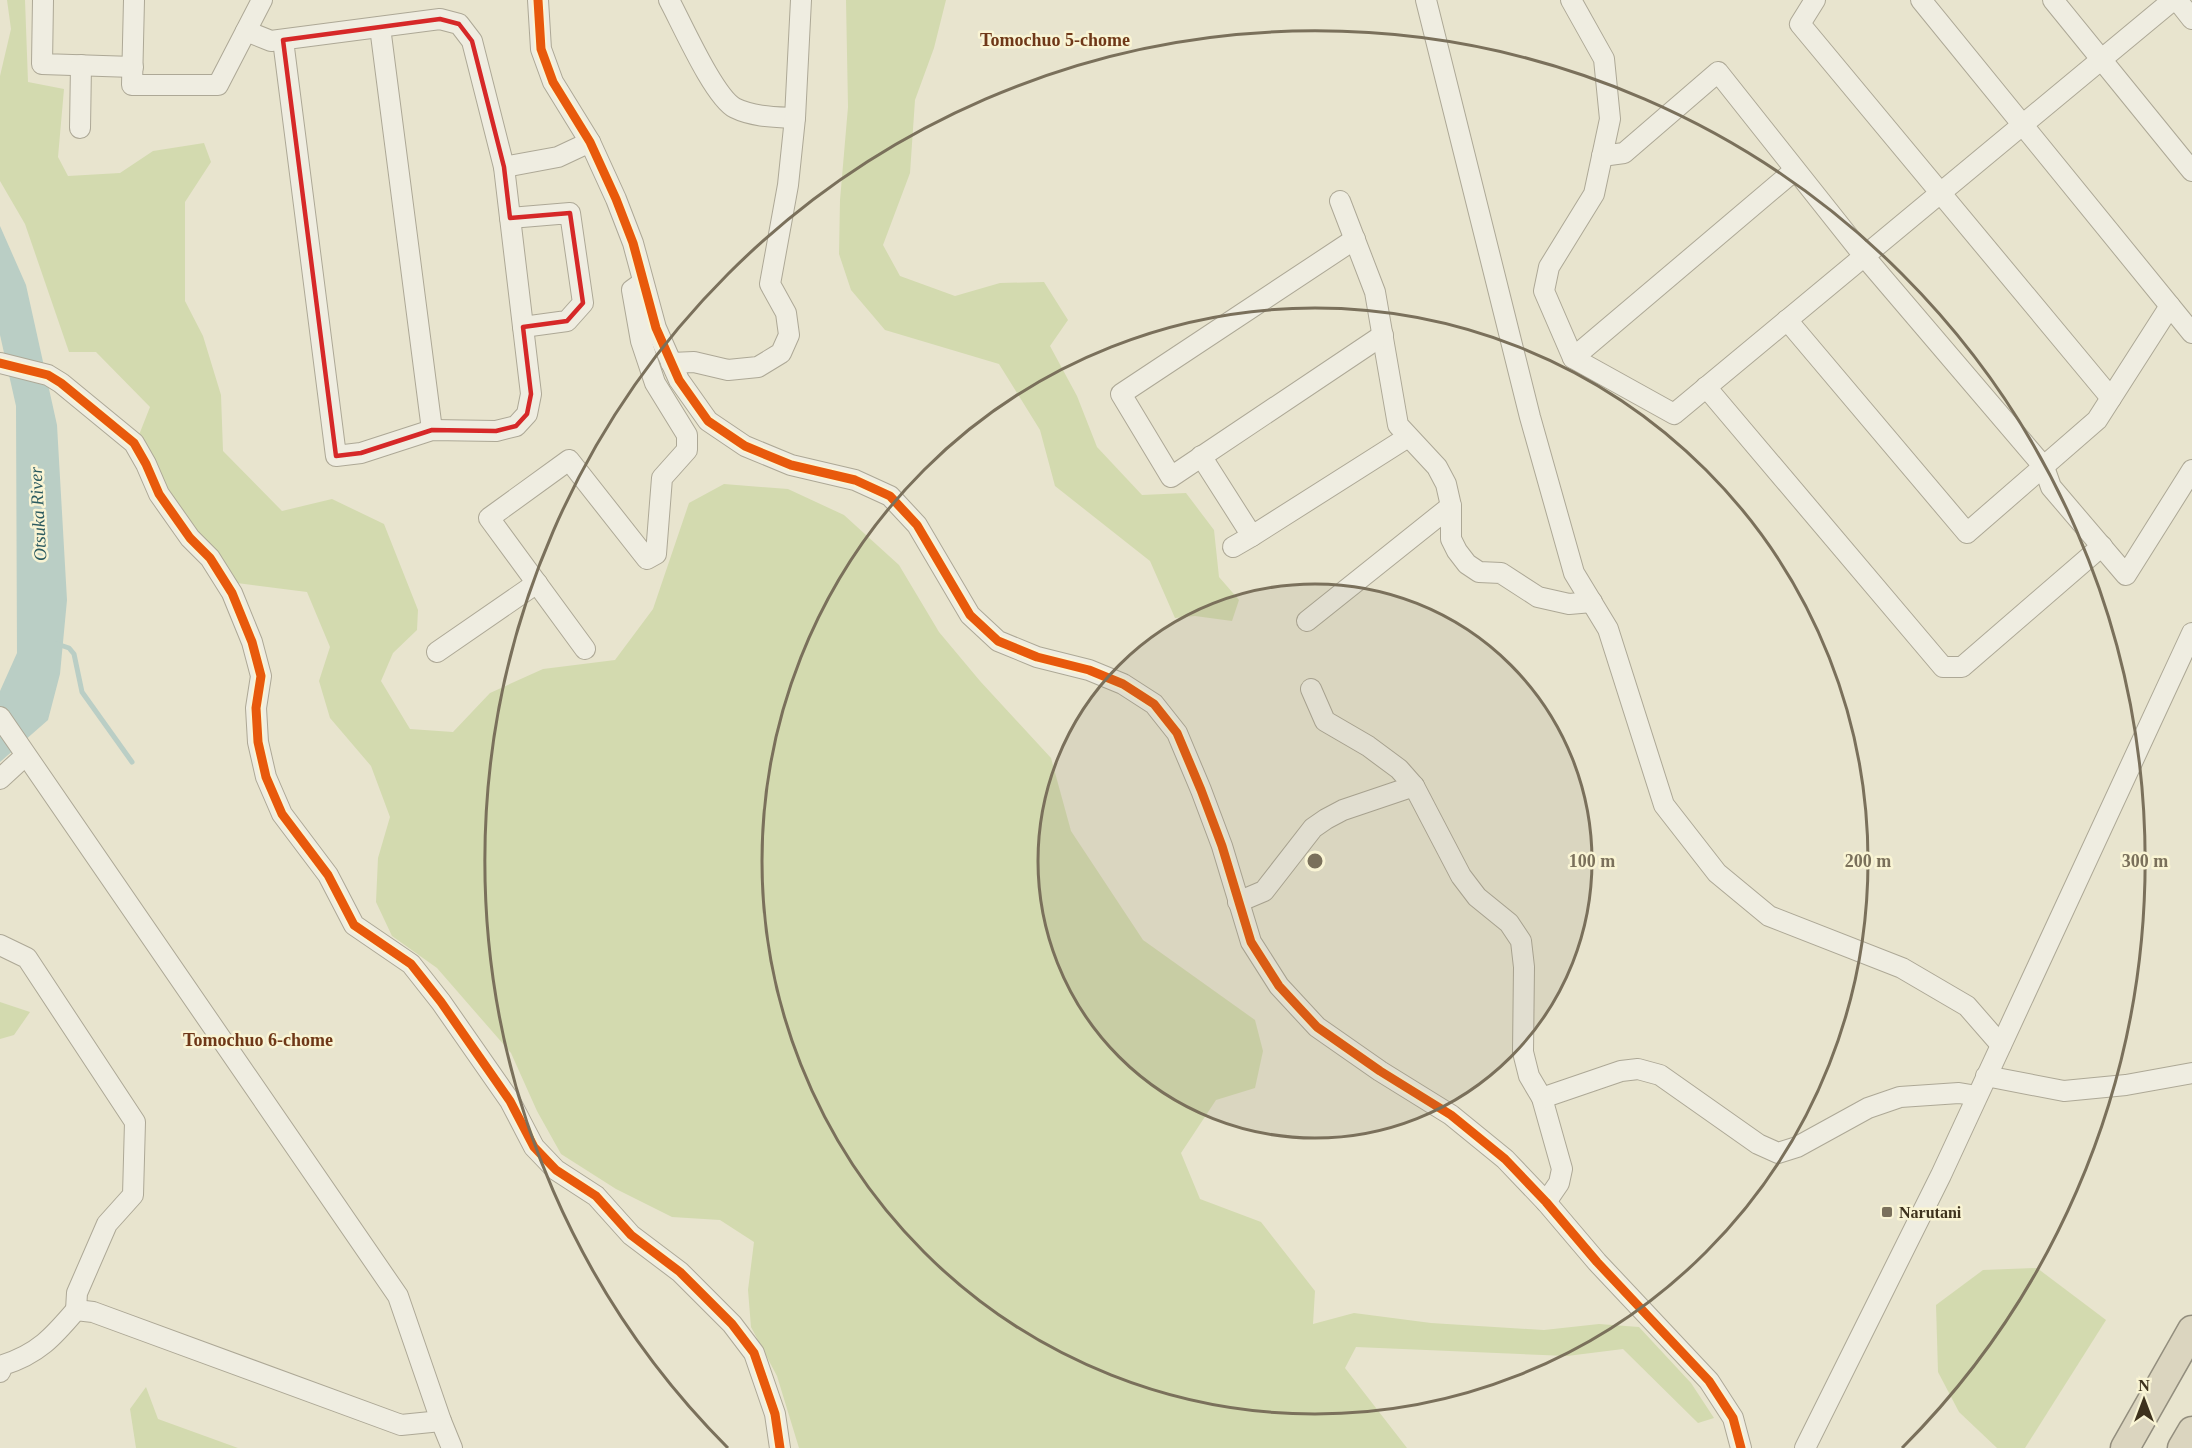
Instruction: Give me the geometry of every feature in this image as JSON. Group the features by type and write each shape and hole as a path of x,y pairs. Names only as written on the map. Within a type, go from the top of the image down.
{"highway":[{"path":"2125,1448 2192,1330"},
{"path":"2119,1448 2155,1395"},
{"path":"2182,1448 2192,1431"}],"street":[{"path":"43,0 42,64 133,67"},
{"path":"134,0 132,84 218,85 262,0"},
{"path":"538,0 541,49 553,82 590,142 633,243 656,328 671,363 679,380 708,421 745,446 791,465 855,480 890,496 918,525 970,615 998,641 1037,657 1089,670 1123,684 1154,704 1177,733 1202,790 1222,846 1251,942 1278,986 1317,1027 1380,1071 1451,1115 1504,1159 1546,1202 1597,1263 1709,1381 1733,1418 1741,1448"},
{"path":"669,0 718,92 734,108 760,116 795,118"},
{"path":"671,363 694,362 728,370 758,367 781,353 789,335 786,314 770,284 788,185 795,118 801,0"},
{"path":"1426,0 1530,417 1574,573 1608,629 1664,806 1717,873 1769,916 1902,968 1967,1006 2001,1045"},
{"path":"1571,0 1604,59 1610,119 1594,194 1549,267 1544,291 1573,358 1674,414 2175,0 2192,19"},
{"path":"1815,0 1800,24 2111,398"},
{"path":"1921,0 2192,333"},
{"path":"2053,0 2192,171"},
{"path":"246,31 272,41 440,20 459,24 472,41 504,167 531,394 527,414 516,426 496,431 432,430 361,453 336,456 283,40"},
{"path":"380,27 432,430"},
{"path":"80,128 81,65"},
{"path":"1602,156 1624,153 1718,72 1864,256 2044,467 2051,487 2126,575 2192,470"},
{"path":"504,167 558,157 590,142"},
{"path":"1573,358 1795,170"},
{"path":"1340,201 1375,292 1398,426 1437,467 1446,484 1451,506 1451,539 1457,551 1467,564 1479,572 1501,573 1538,597 1569,604 1592,602"},
{"path":"510,218 570,213 583,303 567,321 523,327"},
{"path":"1354,239 1121,394 1171,477 1383,335"},
{"path":"585,649 489,518 569,460 648,559 656,554 662,478 687,450 687,435 655,383 641,341 632,290 643,282"},
{"path":"1786,320 1967,533 2097,420 2170,306"},
{"path":"1,363 48,375 134,443 159,494 190,538 210,558 232,593 252,642 261,676 256,708 258,742 266,777 282,814 328,875 354,925 411,964 441,1002 510,1101 534,1147 556,1170 596,1197 632,1234 680,1272 732,1324 754,1353 775,1414 780,1448"},
{"path":"1706,387 1943,667 1962,667 2102,546"},
{"path":"1233,547 1408,437"},
{"path":"1202,456 1252,536"},
{"path":"1307,621 1451,506"},
{"path":"438,652 537,583"},
{"path":"1805,1448 1941,1175 2192,633"},
{"path":"1311,689 1325,721 1368,746 1399,769 1414,786 1461,876 1477,897 1509,923 1521,941 1524,967 1523,1052 1529,1076 1542,1098 1562,1169 1559,1183 1546,1202"},
{"path":"0,717 398,1296 452,1448"},
{"path":"0,779 22,751"},
{"path":"1238,902 1264,891 1313,828 1326,819 1343,810 1414,786"},
{"path":"0,945 27,958 135,1122 133,1195 108,1224 77,1293 76,1310 53,1338 22,1359 3,1365 0,1372"},
{"path":"1542,1098 1621,1071 1638,1070 1660,1075 1758,1144 1778,1153 1797,1147 1868,1108 1900,1097 1959,1093 1977,1095"},
{"path":"1986,1076 2064,1091 2126,1085 2192,1073"},
{"path":"76,1310 93,1312 401,1425 441,1422"}],"highlighted area":[{"path":"440,19 459,24 472,41 504,167 510,218 570,213 583,303 567,321 523,327 531,394 527,414 516,426 496,431 432,430 361,453 336,456 283,40"}],"green space":[{"path":"7,0 25,0 28,82 64,89 58,157 68,176 120,173 153,151 204,143 211,162 185,202 185,301 203,336 221,395 223,451 282,511 332,499 384,524 418,610 417,630 393,653 381,681 410,729 453,732 490,693 543,669 615,660 653,609 689,503 724,484 788,489 844,515 899,565 939,632 980,681 1051,758 1071,831 1143,940 1255,1020 1263,1051 1255,1088 1216,1100 1181,1153 1200,1199 1261,1222 1315,1291 1313,1324 1354,1313 1431,1323 1544,1330 1599,1324 1639,1327 1691,1383 1714,1418 1698,1423 1623,1349 1567,1356 1356,1347 1345,1368 1407,1448 799,1448 777,1376 751,1327 748,1290 754,1242 720,1220 672,1217 616,1189 561,1154 537,1111 511,1053 437,968 392,936 376,902 378,858 390,817 371,766 330,718 319,681 330,647 307,592 237,583 187,524 137,440 150,407 96,352 69,352 25,224 0,181 0,76 11,29"},
{"path":"846,0 946,0 934,48 915,100 910,173 883,245 900,276 955,296 1000,283 1044,282 1068,320 1050,346 1077,396 1097,447 1142,495 1186,493 1214,530 1219,577 1239,600 1232,621 1195,616 1175,618 1150,561 1055,486 1040,430 999,364 885,330 851,290 839,254 840,200 848,107"},
{"path":"0,1002 30,1012 14,1035 0,1039"},
{"path":"2037,1268 2106,1320 2025,1448 1997,1448 1959,1412 1938,1372 1936,1305 1983,1270"},
{"path":"146,1387 158,1419 238,1448 136,1448 130,1409"}],"water":[{"name":"Otsuka River","path":"0,226 26,285 57,425 67,600 60,674 48,720 0,762 0,691 17,653 16,406 0,335"}],"waterway":[{"path":"57,644 69,648 74,654 82,692 132,762"}],"cycle path":[{"path":"538,0 541,49 553,82 590,142 616,199 633,243 656,328 679,380 708,421 745,446 791,465 855,480 890,496 917,525 970,615 998,641 1037,657 1089,670 1123,684 1154,704 1177,733 1222,846 1251,942 1279,986 1317,1027 1380,1071 1451,1115 1505,1159 1546,1202 1597,1262 1709,1381 1733,1418 1741,1448"},
{"path":"0,363 48,375 134,443 159,494 190,538 210,558 232,593 252,642 261,676 256,708 258,742 266,777 282,814 328,875 354,925 411,964 441,1002 510,1101 534,1147 556,1170 596,1196 631,1235 680,1272 732,1324 754,1353 775,1414 780,1448"}],"place":[{"name":"Narutani","path":"1887,1212"}],"district":[{"name":"Tomochuo 5-chome","path":"1055,40"},
{"name":"Tomochuo 6-chome","path":"258,1040"}]}
